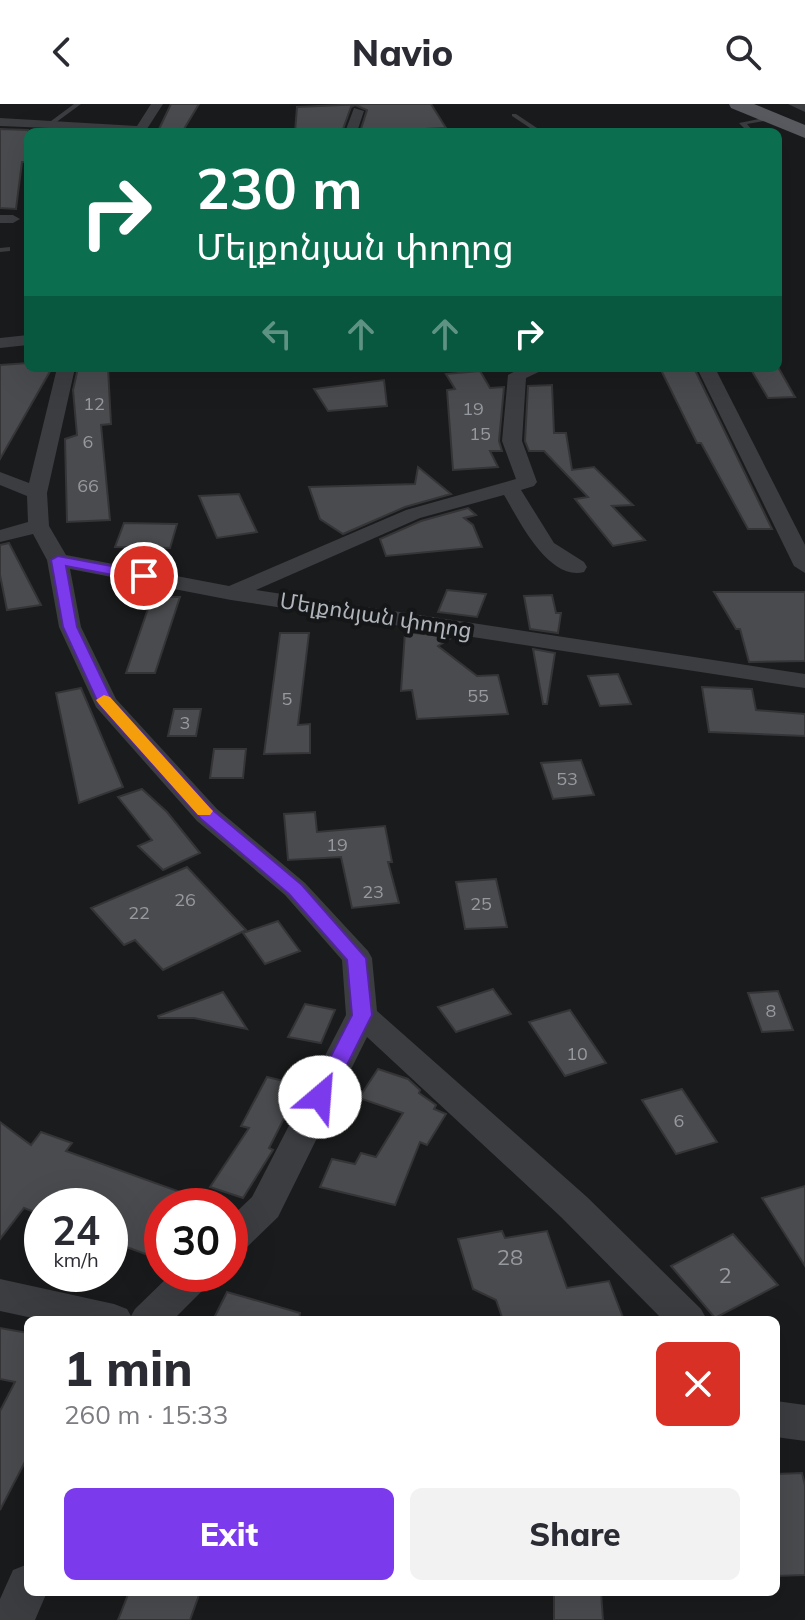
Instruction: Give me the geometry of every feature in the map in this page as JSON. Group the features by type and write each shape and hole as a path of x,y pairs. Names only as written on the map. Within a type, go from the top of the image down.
{"main road":[{"path":"738,104 805,122"},
{"path":"767,111 805,132"}],"street":[{"path":"141,128 157,104"},
{"path":"796,104 805,107"},
{"path":"352,128 358,111"},
{"path":"0,122 94,128"},
{"path":"0,343 24,340"},
{"path":"65,372 37,493 39,526 58,560 70,627 105,702 207,815 295,889 357,958 362,1015 265,1207 248,1224"},
{"path":"231,593 413,514 522,485 528,478 512,441 517,375 526,372"},
{"path":"708,372 805,566"},
{"path":"0,478 37,493"},
{"path":"510,488 546,547 576,567"},
{"path":"0,536 39,526"},
{"name":"Մելքոնյան փողոց","path":"58,560 231,593 805,681"},
{"path":"362,1015 574,1207 684,1316"},
{"path":"152,1316 177,1292"},
{"path":"0,1295 96,1316"},
{"path":"13,1620 24,1594"}],"lane":[{"path":"49,125 78,104"},
{"path":"747,128 742,123 767,111"},
{"path":"514,115 534,128"}],"building":[{"path":"171,104 199,104 185,128 159,128"},
{"path":"365,104 431,104 446,128 361,128 367,110 355,105 351,107 343,128 295,128 297,107"},
{"path":"0,129 24,130 24,162 16,209 0,208"},
{"path":"24,363 24,372 50,372 0,459 0,365"},
{"path":"77,372 108,372 111,424 101,425 110,520 67,522 65,439 77,435 73,390"},
{"path":"481,372 490,388 504,387 499,441 502,451 490,451 498,467 453,470 447,390 455,389 446,374"},
{"path":"662,372 696,372 772,529 748,529 701,443 697,443"},
{"path":"752,372 781,372 795,397 768,398"},
{"path":"384,380 387,406 328,411 314,389"},
{"path":"552,385 554,433 566,433 572,470 594,467 633,505 612,506 645,540 613,546 575,499 588,497 544,451 529,451 525,441 528,386"},
{"path":"418,467 451,494 405,507 343,534 320,519 309,487 415,484"},
{"path":"239,494 257,532 217,538 199,496"},
{"path":"468,508 476,515 464,518 473,525 482,547 386,556 380,539 421,521"},
{"path":"124,523 177,524 170,548 115,547"},
{"path":"9,543 41,605 7,610 0,575 0,545"},
{"path":"447,590 486,594 477,617 438,612"},
{"path":"714,592 805,592 805,661 749,662 740,629 736,629"},
{"path":"552,595 556,613 561,613 558,633 530,629 524,596"},
{"path":"152,597 180,597 155,673 126,673"},
{"path":"405,632 453,637 438,646 477,676 498,675 508,714 417,719 412,690 401,691"},
{"path":"280,633 309,633 298,725 310,724 310,753 264,754"},
{"path":"533,649 555,653 547,704 543,704"},
{"path":"618,674 631,704 600,706 588,676"},
{"path":"702,687 752,689 756,710 805,714 805,736 709,732"},
{"path":"81,688 123,787 79,803 56,693"},
{"path":"174,709 201,709 196,736 168,736"},
{"path":"214,749 246,749 243,778 210,778"},
{"path":"581,760 594,795 553,799 541,763"},
{"path":"142,789 167,812 200,853 163,870 138,846 152,840 118,797"},
{"path":"315,812 317,832 385,826 392,862 388,862 399,903 352,908 341,857 288,860 284,814"},
{"path":"187,867 246,930 163,970 135,940 124,945 91,908"},
{"path":"496,879 507,927 465,929 456,882"},
{"path":"278,921 300,951 265,964 243,933"},
{"path":"493,989 511,1014 456,1032 438,1007"},
{"path":"778,991 793,1030 762,1032 748,993"},
{"path":"223,992 247,1029 194,1018 158,1016"},
{"path":"305,1004 335,1010 321,1043 288,1037"},
{"path":"570,1010 606,1063 565,1076 529,1022"},
{"path":"378,1069 408,1079 420,1090 419,1093 436,1105 434,1109 446,1114 427,1145 420,1142 395,1205 320,1187 332,1159 355,1164 361,1153 376,1157 403,1113 359,1098"},
{"path":"267,1077 301,1085 269,1148 273,1150 248,1190 210,1187 249,1128 241,1126"},
{"path":"682,1089 717,1142 676,1154 642,1100"},
{"path":"0,1122 31,1145 41,1132 72,1143 66,1151 169,1188 144,1188 144,1253 128,1248 128,1188 24,1188 24,1208 0,1239"},
{"path":"805,1186 805,1266 762,1198"},
{"path":"502,1231 505,1238 547,1231 567,1288 609,1281 622,1316 502,1316 496,1300 473,1289 458,1239"},
{"path":"733,1234 778,1285 713,1316 671,1266"},
{"path":"227,1292 300,1313 300,1316 215,1316"},
{"path":"0,1328 24,1332 24,1464 0,1510 0,1411 15,1382 0,1379"},
{"path":"802,1473 805,1485 805,1575 780,1576 780,1474"},
{"path":"127,1596 199,1596 190,1620 118,1620"},
{"path":"554,1596 601,1596 603,1620 554,1620"}],"slow traffic":[{"path":"104,700 204,811"}],"route":[{"path":"144,576 58,560 70,627 105,702 207,815 295,889 357,958 362,1015 320,1097"}]}
